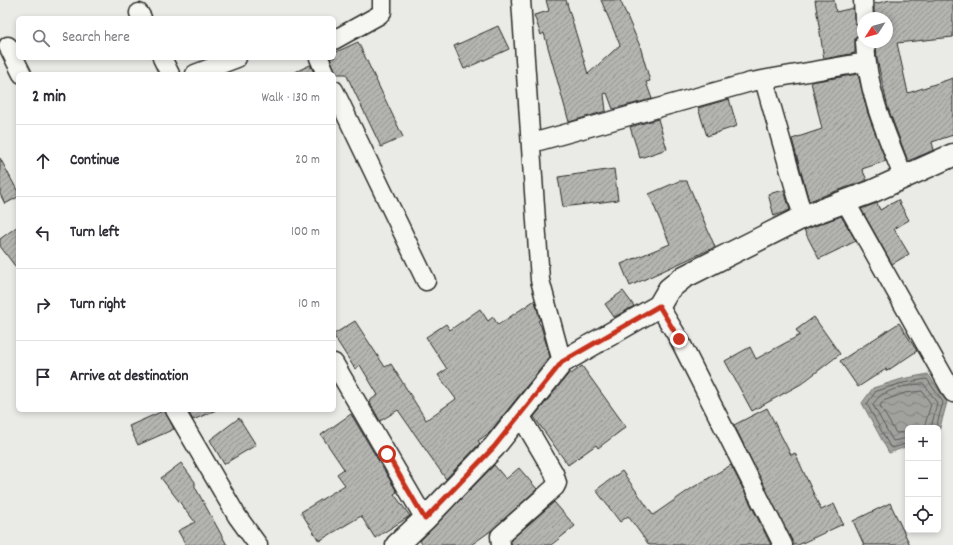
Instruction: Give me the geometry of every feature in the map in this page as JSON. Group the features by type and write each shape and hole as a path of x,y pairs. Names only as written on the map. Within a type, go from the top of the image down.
{"street":[{"path":"336,39 379,15 382,12 382,0"},
{"path":"521,0 532,143 540,280 562,362"},
{"path":"863,0 864,12"},
{"path":"8,46 21,72"},
{"path":"865,48 866,62 876,107 903,176"},
{"path":"163,60 169,72"},
{"path":"200,72 232,60"},
{"path":"320,60 325,72"},
{"path":"532,143 764,80 866,62"},
{"path":"764,80 803,217"},
{"path":"336,94 426,281"},
{"path":"397,545 425,519 494,447 562,362 659,306 669,289 684,277 803,217 871,192 903,176 953,155"},
{"path":"845,201 953,393"},
{"path":"659,306 682,346 783,545"},
{"path":"336,366 425,519"},
{"path":"176,412 237,516 258,545"},
{"path":"501,545 500,536 555,487 556,483 554,473 520,415"}],"water":[{"path":"928,374 947,402 941,425 905,425 905,447 889,453 862,403 873,388 902,379"}],"building":[{"path":"546,0 566,0 588,74 620,45 601,0 620,0 640,46 650,81 646,82 652,99 613,109 607,93 604,94 606,111 569,122 544,33 541,35 534,15 549,11"},
{"path":"815,0 834,0 836,12 853,8 855,23 857,24 855,53 824,59"},
{"path":"890,0 953,0 953,37 897,43 908,93 953,78 953,135 932,142 934,150 908,161 888,108 877,59 876,48 893,48 893,12 874,12 874,4"},
{"path":"498,26 509,49 464,69 454,46"},
{"path":"358,42 403,137 381,147 346,74 336,74 331,60 336,60 336,52"},
{"path":"310,65 314,72 295,72"},
{"path":"858,74 868,114 886,161 862,169 867,180 809,201 792,139 822,129 811,82"},
{"path":"729,99 737,126 707,136 698,108"},
{"path":"658,119 667,149 640,158 630,127"},
{"path":"0,158 16,188 16,198 5,204 0,194"},
{"path":"614,169 618,200 563,207 558,177"},
{"path":"679,181 687,181 715,247 630,286 621,264 670,244 649,194"},
{"path":"784,190 790,210 774,216 768,194"},
{"path":"898,200 909,220 894,229 909,254 892,264 861,209 877,203 880,210"},
{"path":"841,216 856,241 819,259 804,230"},
{"path":"16,227 16,267 0,246 0,239"},
{"path":"623,291 634,306 614,317 605,304"},
{"path":"535,300 540,320 538,321 541,326 550,357 489,433 478,441 480,443 446,479 398,410 380,421 369,401 378,395 360,365 355,369 336,339 336,333 355,321 385,367 391,364 426,420 456,399 438,375 447,369 426,337 446,324 450,330 480,309 488,321 493,317 498,325"},
{"path":"814,317 840,354 801,384 752,411 725,361 750,347 756,359 800,335 796,330"},
{"path":"899,323 917,351 887,371 886,369 858,387 840,361"},
{"path":"582,366 626,427 598,448 596,445 568,465 534,417 570,372 571,374"},
{"path":"767,408 791,455 795,453 821,510 834,504 843,524 798,545 793,545 734,425"},
{"path":"160,412 166,412 174,429 138,445 129,426"},
{"path":"188,412 211,412 193,420"},
{"path":"351,414 397,492 394,494 410,516 375,538 361,516 319,541 301,512 345,485 337,474 344,469 321,435"},
{"path":"239,418 256,445 224,464 210,440"},
{"path":"181,463 195,482 195,487 227,545 186,545 178,531 195,522 161,478"},
{"path":"494,465 506,479 519,468 537,489 492,530 471,545 423,545 420,541"},
{"path":"731,465 771,545 649,545 628,516 620,522 596,490 622,471 653,515 692,488"},
{"path":"554,502 575,526 551,545 511,545 511,540"},
{"path":"890,503 910,545 864,545 853,521"}],"route":[{"path":"387,454 425,519 494,447 562,362 659,306 679,339"}]}
